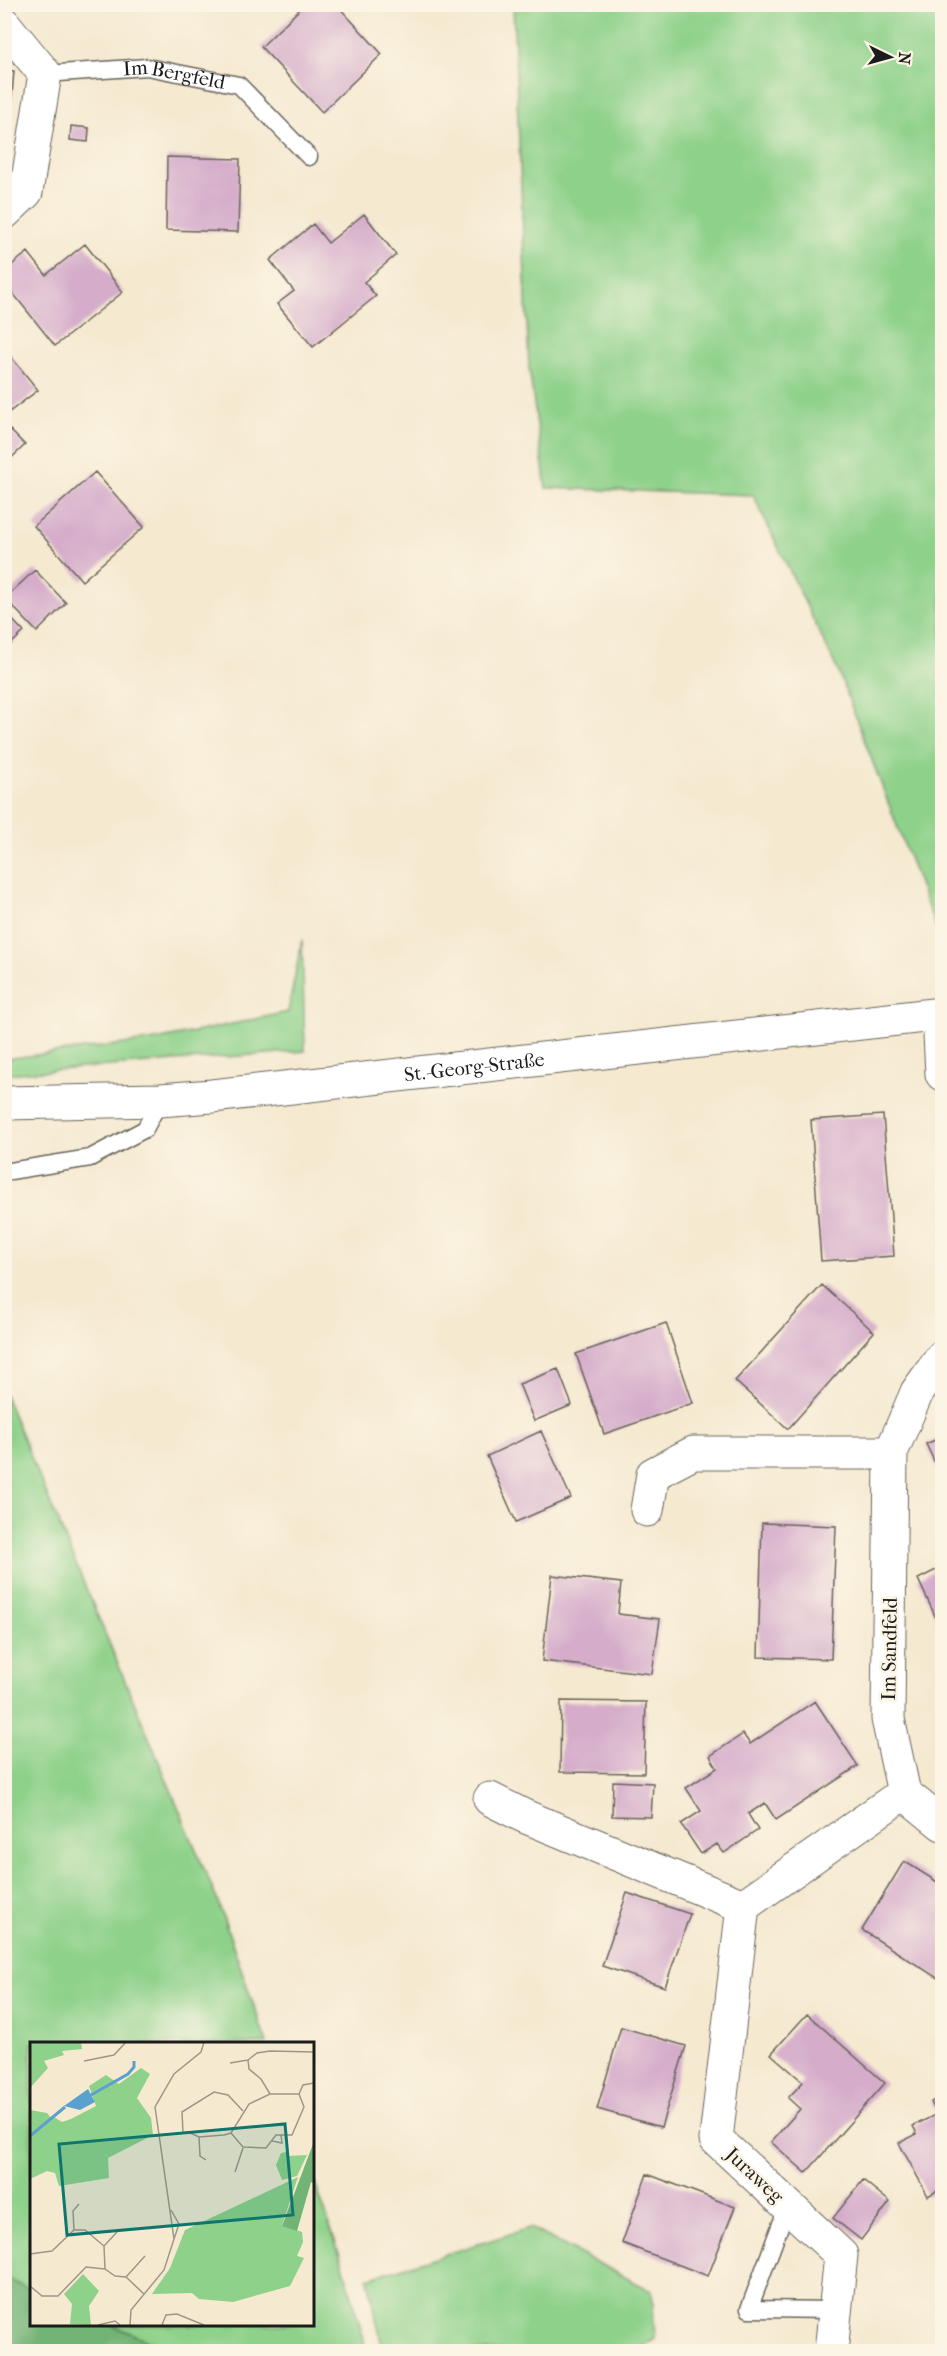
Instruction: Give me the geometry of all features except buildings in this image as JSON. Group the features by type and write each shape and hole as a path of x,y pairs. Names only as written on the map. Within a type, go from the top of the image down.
{"street":[{"path":"4,24 45,74 26,192 4,213"},
{"path":"941,1015 942,1074"},
{"name":"St.-Georg-Straße","path":"4,1103 160,1100 941,1015"},
{"name":"Im Sandfeld","path":"904,1793 888,1719 891,1453 916,1392 942,1357"},
{"path":"647,1510 653,1474 693,1453 891,1453"},
{"path":"490,1799 524,1816 742,1906 904,1793 942,1824"},
{"name":"Juraweg","path":"742,1906 716,2139 841,2255 831,2352"}],"lane":[{"name":"Im Bergfeld","path":"45,74 147,67 239,85 309,157"},
{"path":"4,1172 90,1158 145,1129 160,1100"},
{"path":"788,2205 749,2309 835,2310"}],"green space":[{"path":"513,5 942,5 942,944 838,671 753,495 546,488 529,368"},
{"path":"302,940 305,1051 5,1074 5,1059 157,1040 288,1012"},
{"path":"4,1393 218,1902 266,2042 30,2042 30,2290 4,2278"},
{"path":"314,2180 343,2264 367,2351 173,2351 113,2326 314,2326"},
{"path":"530,2228 652,2291 655,2339 634,2352 383,2351 368,2278"},
{"path":"5,2278 30,2290 30,2326 113,2326 173,2351 5,2351"}]}
